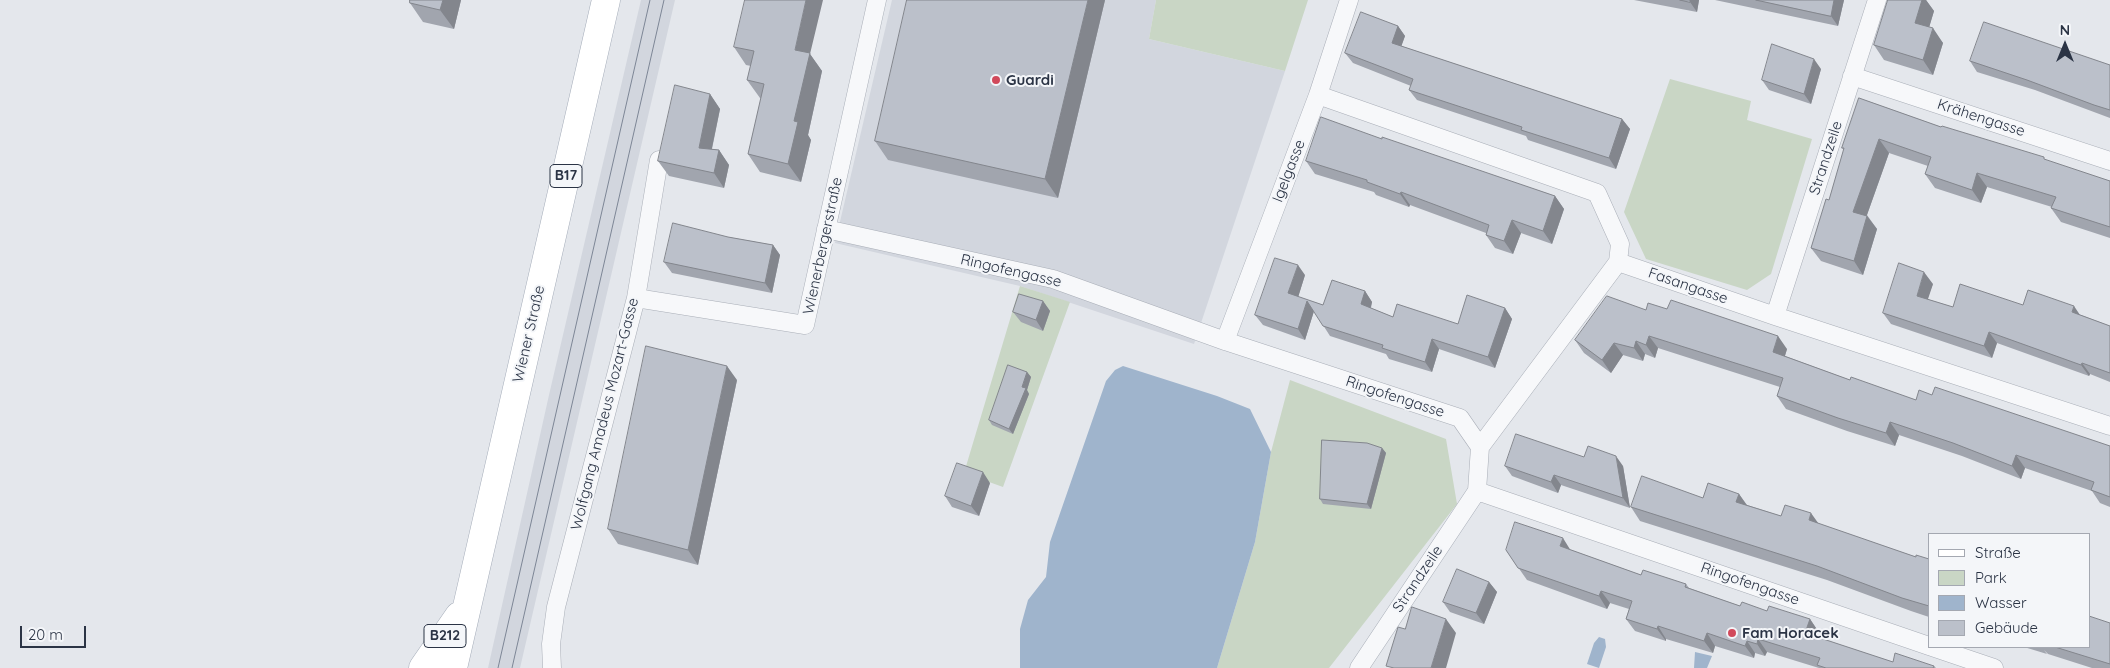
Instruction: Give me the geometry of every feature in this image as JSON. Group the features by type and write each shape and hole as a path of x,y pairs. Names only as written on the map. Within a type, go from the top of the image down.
{"main road":[{"name":"Wiener Straße","path":"453,668 606,0"},
{"name":"B212","path":"423,668 467,604"}],"street":[{"name":"Wienerbergerstraße","path":"636,298 805,325 877,0"},
{"name":"Igelgasse","path":"1226,341 1318,95 1349,0"},
{"name":"Strandzeile","path":"1775,316 1877,0"},
{"name":"Krähengasse","path":"1852,76 2110,161"},
{"path":"1318,95 1597,193 1620,244 1618,262 1480,448 1477,491"},
{"name":"Wolfgang Amadeus Mozart-Gasse","path":"552,668 551,644 556,607 636,298 659,160"},
{"name":"Ringofengasse","path":"826,229 1053,280 1226,341 1460,418 1480,448"},
{"name":"Fasangasse","path":"1618,262 1775,316 2110,426"},
{"name":"Ringofengasse","path":"1477,491 1928,645"},
{"name":"Strandzeile","path":"1359,668 1477,491"},
{"name":"Ringofengasse","path":"1936,648 1994,668"}],"shaded area":[{"path":"641,0 675,0 520,668 488,668 549,395"},
{"path":"892,0 1156,0 1149,39 1285,71 1194,344 1020,286 835,243"}],"green space":[{"path":"1156,0 1308,0 1285,71 1149,39"},
{"path":"1670,79 1751,101 1747,120 1812,139 1771,274 1747,290 1646,259 1624,212"},
{"path":"1020,286 1070,302 1003,487 964,473"},
{"path":"1290,380 1446,439 1457,504 1329,668 1217,668 1255,542 1271,452"}],"water":[{"path":"1123,366 1217,396 1250,409 1271,452 1255,542 1217,668 1020,668 1020,629 1028,600 1046,577 1050,542 1106,381 1115,370"},
{"path":"1599,637 1605,639 1606,647 1599,668 1587,664 1594,643"},
{"path":"1695,652 1712,656 1707,668 1694,668"}],"building":[{"path":"410,0 443,0 440,10 410,3"},
{"path":"745,0 806,0 795,50 810,53 794,121 798,122 788,164 748,154 764,84 747,80 754,51 734,47"},
{"name":"Guardi","path":"907,0 1088,0 1045,179 875,141"},
{"path":"1756,0 1834,0 1831,16"},
{"path":"1888,0 1922,0 1915,23 1933,28 1923,60 1874,45"},
{"path":"1361,12 1398,26 1392,43 1622,119 1609,158 1521,130 1522,127 1409,90 1413,79 1345,53"},
{"path":"1984,22 2110,65 2110,110 1970,61"},
{"path":"1772,44 1814,59 1804,94 1762,80"},
{"path":"675,85 710,94 699,148 719,150 714,173 658,161"},
{"path":"1859,98 1941,127 2044,157 2044,159 2110,181 2110,227 2051,208 2056,197 1977,173 1972,190 1925,174 1931,157 1879,139 1853,212 1867,216 1854,261 1811,248 1826,199 1829,200 1844,148 1842,148"},
{"path":"1321,117 1555,196 1543,231 1512,220 1504,241 1486,235 1489,225 1401,192 1400,194 1367,182 1367,180 1306,161"},
{"path":"673,223 728,237 773,245 765,283 664,262"},
{"path":"1275,258 1298,265 1288,293 1323,305 1332,280 1365,291 1361,304 1393,317 1397,304 1458,324 1467,295 1505,308 1488,357 1432,339 1425,362 1382,348 1383,345 1323,326 1307,301 1298,329 1255,315"},
{"path":"1899,263 1924,272 1917,296 1953,307 1960,284 2023,305 2028,290 2074,306 2072,312 2110,326 2110,373 2082,363 2081,365 1989,332 1984,346 1883,313"},
{"path":"1019,294 1043,301 1036,320 1013,312"},
{"path":"1607,296 1646,310 1648,303 1667,309 1671,300 1778,336 1773,352 1850,380 1851,377 1916,400 1919,390 1932,395 1935,387 2110,446 2110,497 2091,490 2094,482 2016,455 2012,466 1953,443 1890,422 1886,433 1838,418 1777,396 1783,378 1649,336 1646,345 1636,341 1634,348 1614,343 1602,360 1575,340"},
{"path":"646,346 727,366 688,550 608,529"},
{"path":"1008,365 1027,372 1022,387 1026,388 1009,429 989,420"},
{"path":"1516,434 1584,457 1588,446 1616,456 1623,498 1554,475 1551,482 1505,466"},
{"path":"1322,440 1367,443 1382,448 1367,504 1320,499"},
{"path":"957,463 983,472 971,506 945,496"},
{"path":"1642,476 1703,498 1708,483 1739,494 1736,502 1781,516 1785,505 1811,513 1809,520 1916,557 1916,555 1928,559 1928,606 1902,598 1817,566 1631,507"},
{"path":"1515,522 1563,538 1560,546 1641,575 1643,570 1686,584 1685,587 1740,606 1742,602 1767,611 1769,606 1810,619 1805,633 1893,662 1895,653 1934,666 1933,668 1826,668 1817,665 1820,658 1758,639 1757,644 1747,641 1745,646 1707,633 1704,641 1658,626 1657,629 1626,619 1632,601 1601,591 1599,596 1518,568 1506,550"},
{"path":"1457,569 1489,582 1476,613 1443,602"},
{"path":"1412,607 1446,619 1431,668 1394,668 1386,666 1398,627 1405,629"},
{"path":"2090,616 2110,623 2110,664 2058,648 2090,648"}],"tram line":[{"path":"498,668 650,0"},
{"path":"512,668 664,0"}],"place":[{"name":"Guardi","path":"996,80"},
{"name":"Fam Horacek","path":"1732,633"}]}
